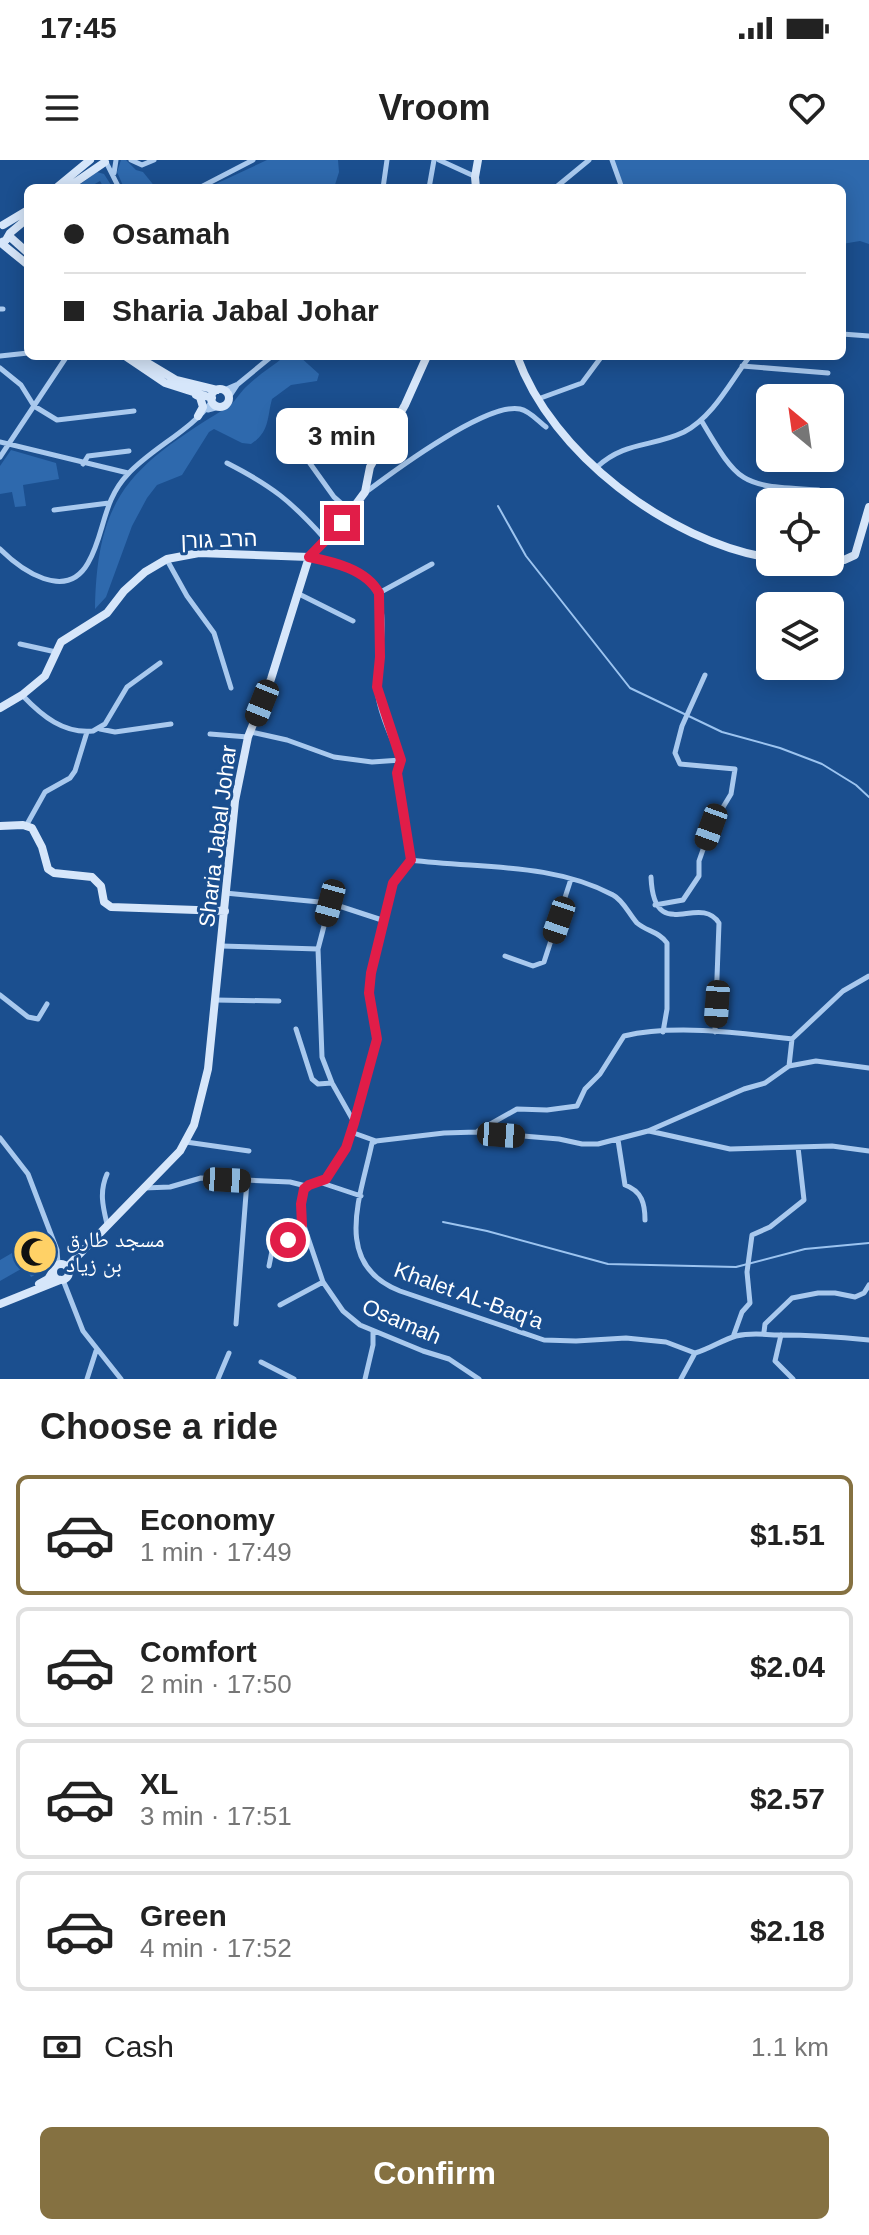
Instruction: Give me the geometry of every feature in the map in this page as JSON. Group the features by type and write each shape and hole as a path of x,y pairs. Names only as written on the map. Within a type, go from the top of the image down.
{"street":[{"path":"61,184 90,160"},
{"path":"131,160 142,165 154,160"},
{"path":"207,184 253,160"},
{"path":"384,184 387,160"},
{"path":"430,184 436,160 475,176"},
{"path":"451,166 460,160"},
{"path":"476,184 478,160"},
{"path":"560,184 589,160"},
{"path":"612,160 621,184"},
{"path":"73,184 108,161 118,184"},
{"path":"24,212 1,224 24,249"},
{"path":"24,222 1,243 24,262"},
{"path":"846,334 869,336"},
{"path":"0,356 24,353"},
{"path":"0,457 64,360"},
{"path":"130,360 158,380 200,397 201,414"},
{"path":"143,360 176,380 219,397"},
{"path":"0,549 17,565 38,578 59,581 73,577 88,564 109,503 128,473 267,360"},
{"name":"Sharia Jabal Johar","path":"0,1302 44,1281 143,1189 186,1142 205,1091 238,774 249,735 309,557 351,512 365,492 370,467 405,405 425,360"},
{"path":"519,360 545,413 620,488 668,520 708,539 756,555"},
{"path":"538,400 582,383 599,360"},
{"path":"597,467 626,448 677,435 701,420 747,360"},
{"path":"742,366 828,373"},
{"path":"0,368 21,385 34,406 52,418 62,420 134,411"},
{"path":"192,393 219,397"},
{"path":"365,492 432,447 493,412 516,408 525,410 546,427"},
{"path":"701,420 729,466 744,480 794,488"},
{"path":"0,442 128,473"},
{"path":"83,464 88,456 129,451"},
{"path":"304,455 334,497 351,512"},
{"path":"227,463 283,495 325,539"},
{"path":"54,510 109,503"},
{"path":"844,560 855,555 859,549 869,507"},
{"name":"הרב גורן","path":"0,708 45,676 61,642 107,613 124,591 145,572 167,559 199,553 309,557"},
{"path":"309,557 334,563 363,576 379,593 377,687 401,760 397,773 411,860 393,883 369,987 377,1039 354,1123 346,1148 321,1183"},
{"path":"167,559 187,596 214,633 231,688"},
{"path":"379,593 432,564"},
{"path":"299,594 353,621"},
{"path":"20,644 57,652"},
{"path":"99,729 127,687 160,663"},
{"path":"655,905 683,900 699,876 699,861 711,827 731,794 735,769 680,764 675,753 682,726 705,675"},
{"path":"22,695 47,720 87,732 99,729 115,732 171,724"},
{"path":"26,826 45,792 70,778 75,771 87,732"},
{"path":"210,734 287,740 334,757 372,762 401,760"},
{"path":"0,826 26,826 36,833 48,869 54,873 92,877 101,886 106,905 225,911"},
{"path":"411,860 518,868 571,879 616,896 639,925 667,941 667,1009 663,1032"},
{"path":"651,877 655,905 667,913 710,914 718,921 720,948 715,1032"},
{"path":"505,956 533,966 544,962 571,879"},
{"path":"225,893 330,903 385,921 387,914"},
{"path":"330,903 318,949 322,1057 354,1123"},
{"path":"221,946 318,949"},
{"path":"789,1066 792,1039 843,991 869,976"},
{"path":"0,995 28,1017 38,1019 47,1004"},
{"path":"215,1000 279,1001"},
{"path":"296,1029 312,1079 318,1084 332,1083"},
{"path":"477,1132 517,1109 547,1110 577,1106 585,1089 600,1074 624,1036 715,1032 792,1039"},
{"path":"351,1132 376,1141 477,1132 582,1144 618,1140 648,1131 744,1089 765,1083 789,1066 816,1061 869,1068"},
{"path":"648,1131 730,1149 832,1146 869,1151"},
{"path":"0,1138 28,1174 57,1250 59,1268 55,1277 62,1280 83,1331 121,1379"},
{"path":"618,1140 625,1185 633,1188 645,1205 645,1220"},
{"name":"Khalet AL-Baq'a","path":"376,1141 372,1143 355,1227 359,1252 372,1273 393,1288 544,1340 626,1338 666,1342 695,1353"},
{"path":"186,1142 249,1151"},
{"path":"733,1337 742,1312 750,1303 747,1272 752,1234 770,1227 804,1200 798,1147"},
{"path":"107,1174 102,1198 107,1224"},
{"path":"143,1189 170,1187 201,1178 290,1182 306,1186 321,1183 361,1196"},
{"path":"236,1324 247,1181"},
{"name":"Osamah","path":"306,1186 301,1204 302,1225 323,1282 351,1319 373,1331 449,1359 479,1379"},
{"path":"269,1266 272,1251 298,1236 302,1225"},
{"path":"59,1268 69,1273 62,1280"},
{"name":"Sharia Jabal Johar","path":"0,1302 62,1280"},
{"path":"280,1305 323,1282"},
{"path":"764,1332 765,1324 792,1298 818,1293 855,1297 864,1293 869,1285"},
{"path":"365,1379 373,1331"},
{"path":"681,1379 695,1353 716,1347 733,1337 764,1332 869,1340"},
{"path":"781,1335 775,1361 793,1379"},
{"path":"87,1379 96,1351"},
{"path":"218,1379 229,1353"},
{"path":"261,1362 294,1379"}],"shaded area":[{"path":"121,160 126,160 136,170 143,172 153,184 122,184 117,172"},
{"path":"267,160 338,160 335,184 216,184"},
{"path":"613,160 869,160 869,244 860,241 846,243 846,184 623,184"},
{"path":"97,172 104,174 110,184 102,184 100,181 80,184"},
{"path":"280,360 303,360 319,374 317,381 291,385 272,399 265,429 251,444 242,443 214,429 182,475 157,485 132,526 106,597 95,609 103,537 126,487 166,448 229,406 251,382"},
{"path":"11,450 56,463 59,479 23,485 26,506 15,507 12,492 0,494 0,466"},
{"path":"31,1241 47,1268 31,1277 16,1249"},
{"path":"12,1253 21,1269 0,1281 0,1260"}],"waterway":[{"path":"498,506 526,556 630,688 722,732 780,748 822,764 869,797"},
{"path":"443,1222 608,1264 736,1267 805,1249 869,1243"}],"place":[{"name":"مسجد طارق بن زياد","path":"35,1252"}],"route":[{"path":"288,1240 298,1236 302,1225 304,1189 326,1179 346,1148 377,1039 369,993 371,973 393,883 411,860 397,773 401,760 377,687 379,593 363,576 334,563 309,557 342,523"}]}
